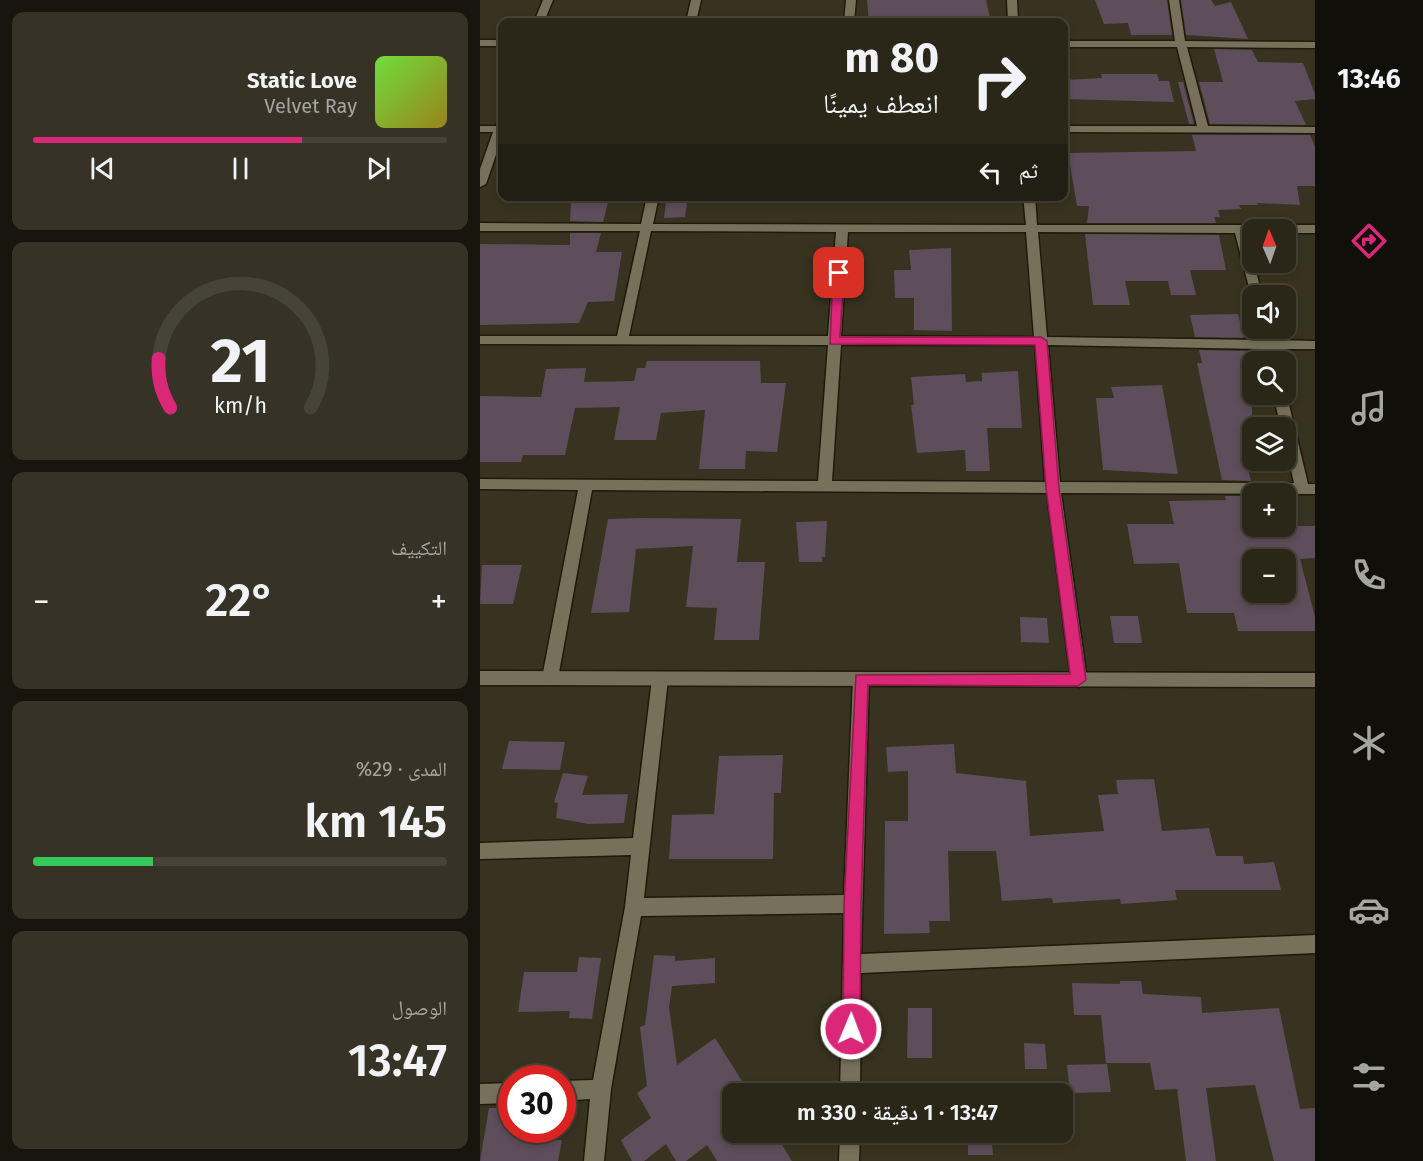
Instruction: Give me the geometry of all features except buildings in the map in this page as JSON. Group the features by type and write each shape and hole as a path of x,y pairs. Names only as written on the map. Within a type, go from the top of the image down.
{"street":[{"path":"541,18 548,0"},
{"path":"692,18 696,0"},
{"path":"849,18 851,0"},
{"path":"1012,0 1013,18"},
{"path":"1174,0 1181,45 1203,129"},
{"path":"480,43 498,43"},
{"path":"1068,44 1315,45"},
{"path":"480,129 498,127"},
{"path":"1068,129 1315,130"},
{"path":"480,184 498,137"},
{"path":"622,340 652,201"},
{"path":"1029,201 1053,488 1078,680"},
{"path":"480,227 1315,229"},
{"path":"825,486 842,227"},
{"path":"1240,229 1253,285"},
{"path":"1267,339 1269,351"},
{"path":"480,340 1041,341 1315,345"},
{"path":"480,484 1308,489 1283,405"},
{"path":"550,678 586,485"},
{"path":"480,678 1315,680"},
{"path":"594,1161 601,1089 634,907 660,679"},
{"path":"850,1083 853,904 861,679"},
{"path":"480,851 641,846"},
{"path":"634,907 853,904"},
{"path":"852,964 1315,944"},
{"path":"576,1090 601,1089"},
{"path":"480,1094 498,1093"},
{"path":"849,1161 850,1143"}],"route":[{"path":"839,273 834,341 1041,341 1053,488 1078,680 861,679 851,1029"}]}
